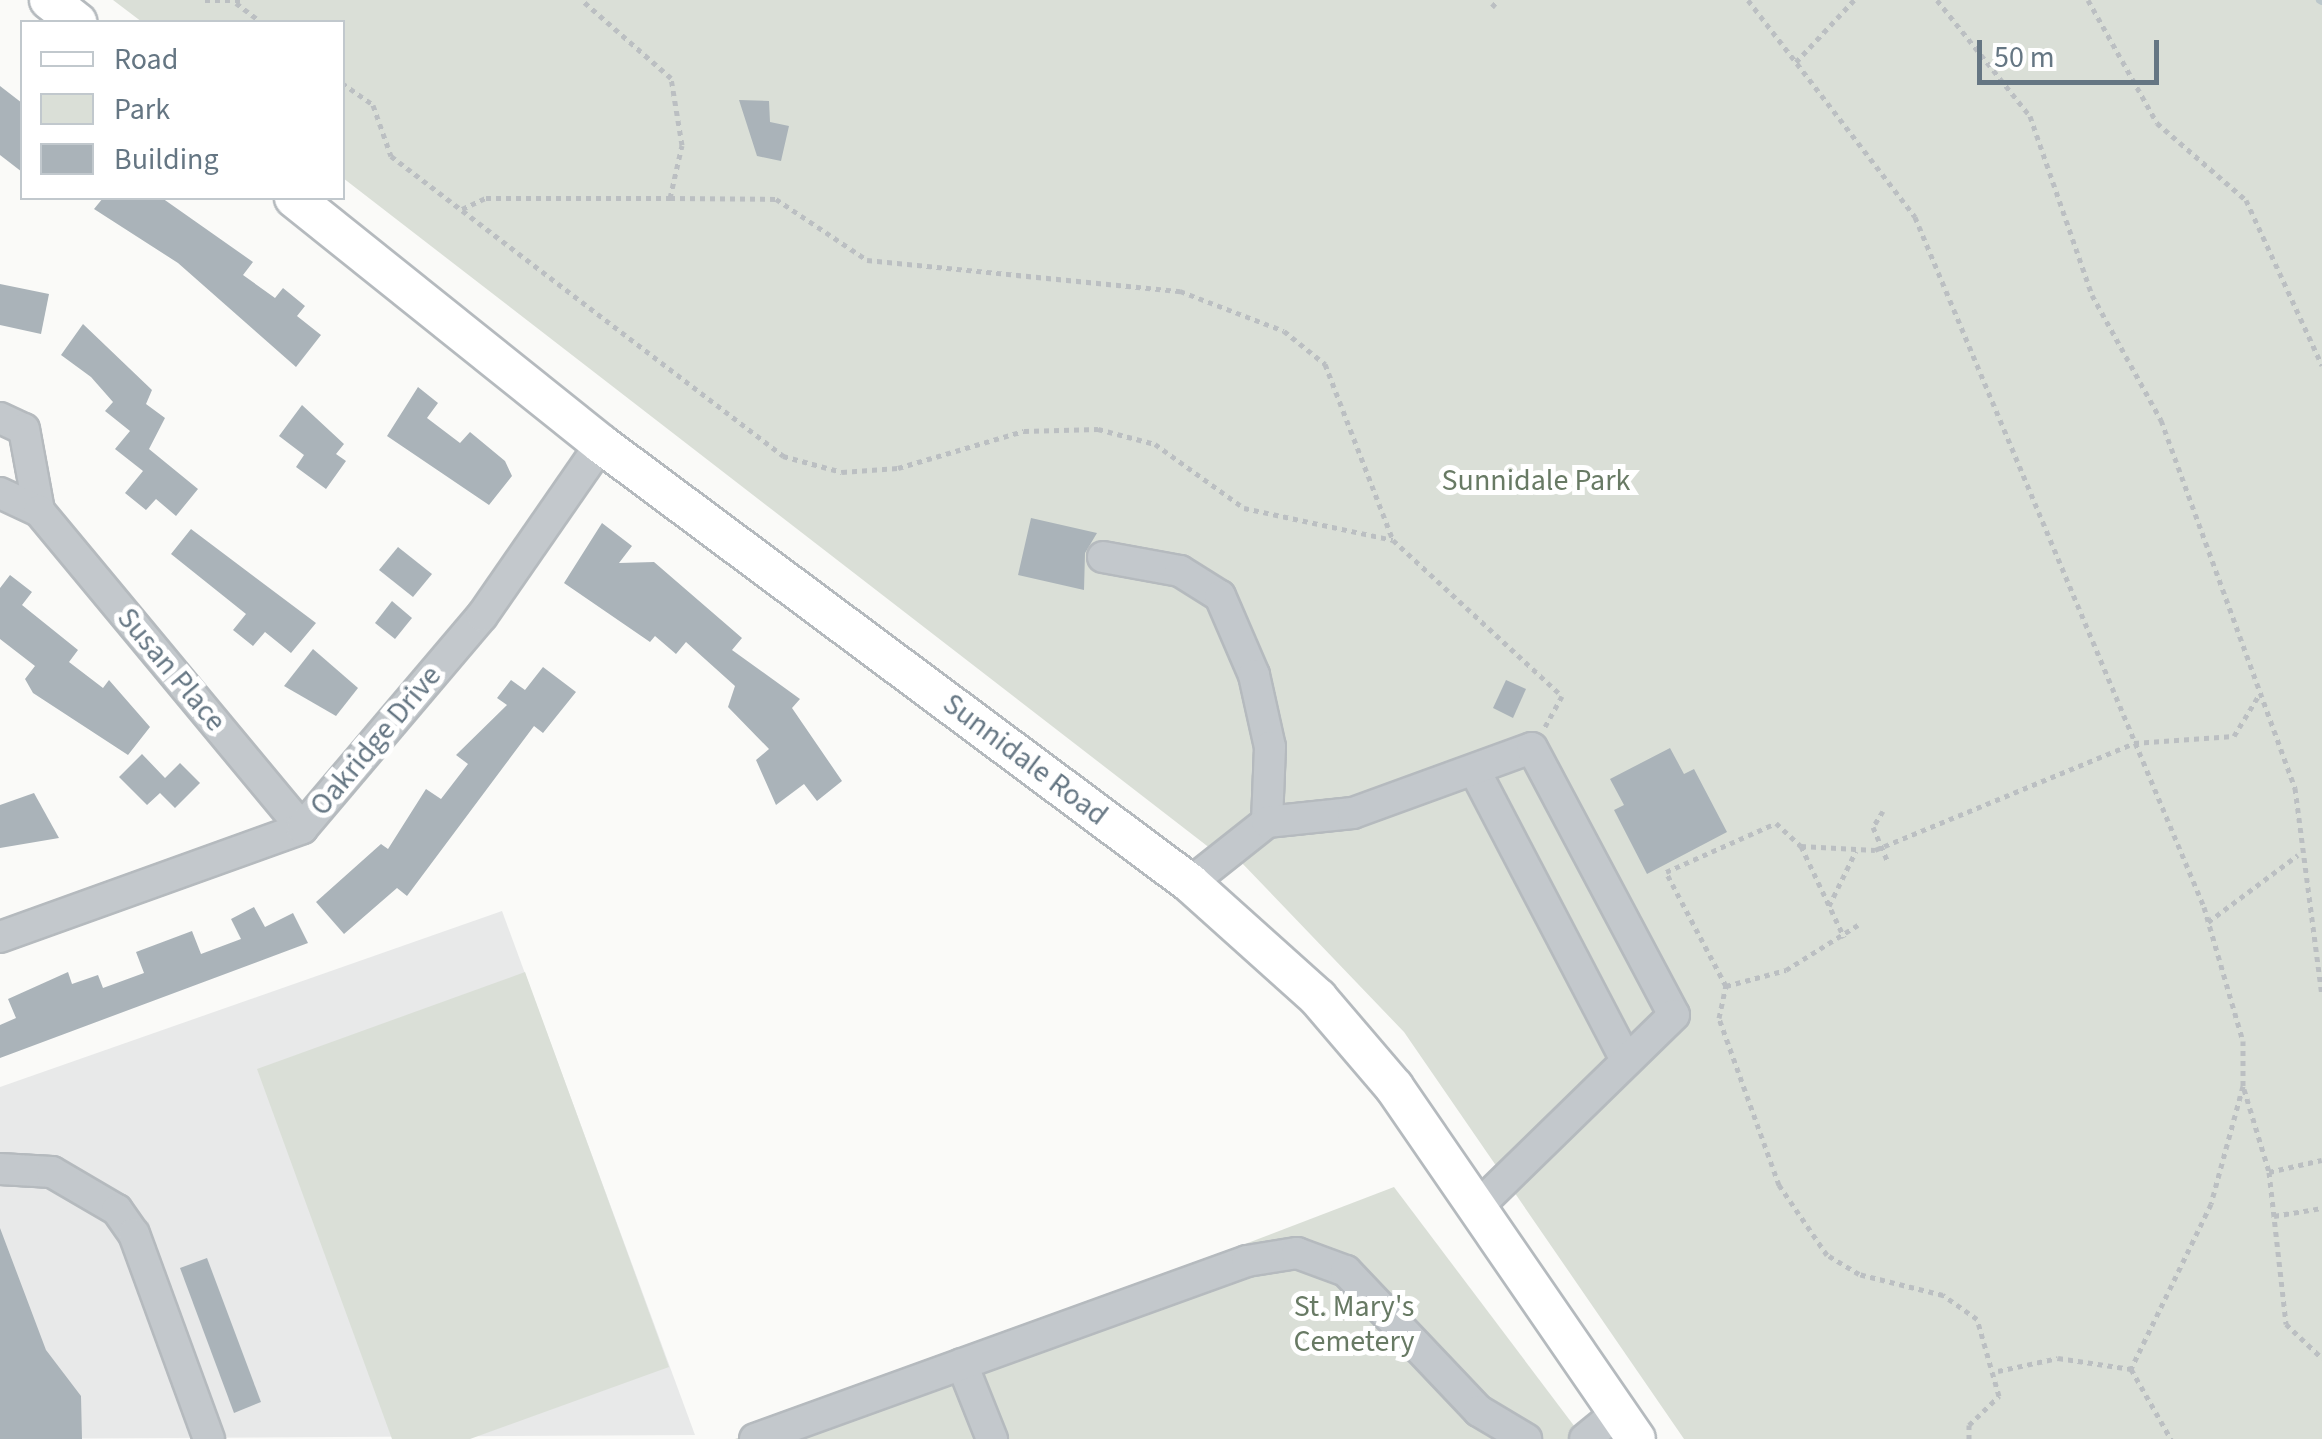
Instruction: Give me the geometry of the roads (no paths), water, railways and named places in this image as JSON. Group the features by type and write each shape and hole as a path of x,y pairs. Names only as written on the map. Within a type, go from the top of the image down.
{"main road":[{"path":"49,0 74,20"},
{"name":"Sunnidale Road","path":"297,200 602,444 1190,882 1318,998 1478,1207 1627,1426"}],"street":[{"name":"Susan Place","path":"0,418 24,428 39,511"},
{"name":"Oakridge Drive","path":"0,936 302,828 482,616 572,475 602,444"},
{"name":"Susan Place","path":"0,493 39,511 302,828"},
{"path":"1103,556 1180,571 1220,596 1254,675 1270,747 1266,822"},
{"path":"1190,882 1266,822 1353,812 1476,773 1532,748 1674,1015 1478,1207"},
{"path":"1476,773 1626,1060"},
{"path":"0,1169 52,1172 116,1210 134,1234 209,1439"},
{"path":"755,1439 1248,1262 1297,1253 1346,1271 1479,1411 1526,1439"},
{"path":"962,1364 992,1439"},
{"path":"1585,1439 1627,1426"}],"park label":[{"name":"Sunnidale Park","path":"1536,481"},
{"name":"St. Mary's Cemetery","path":"1354,1324"}]}
